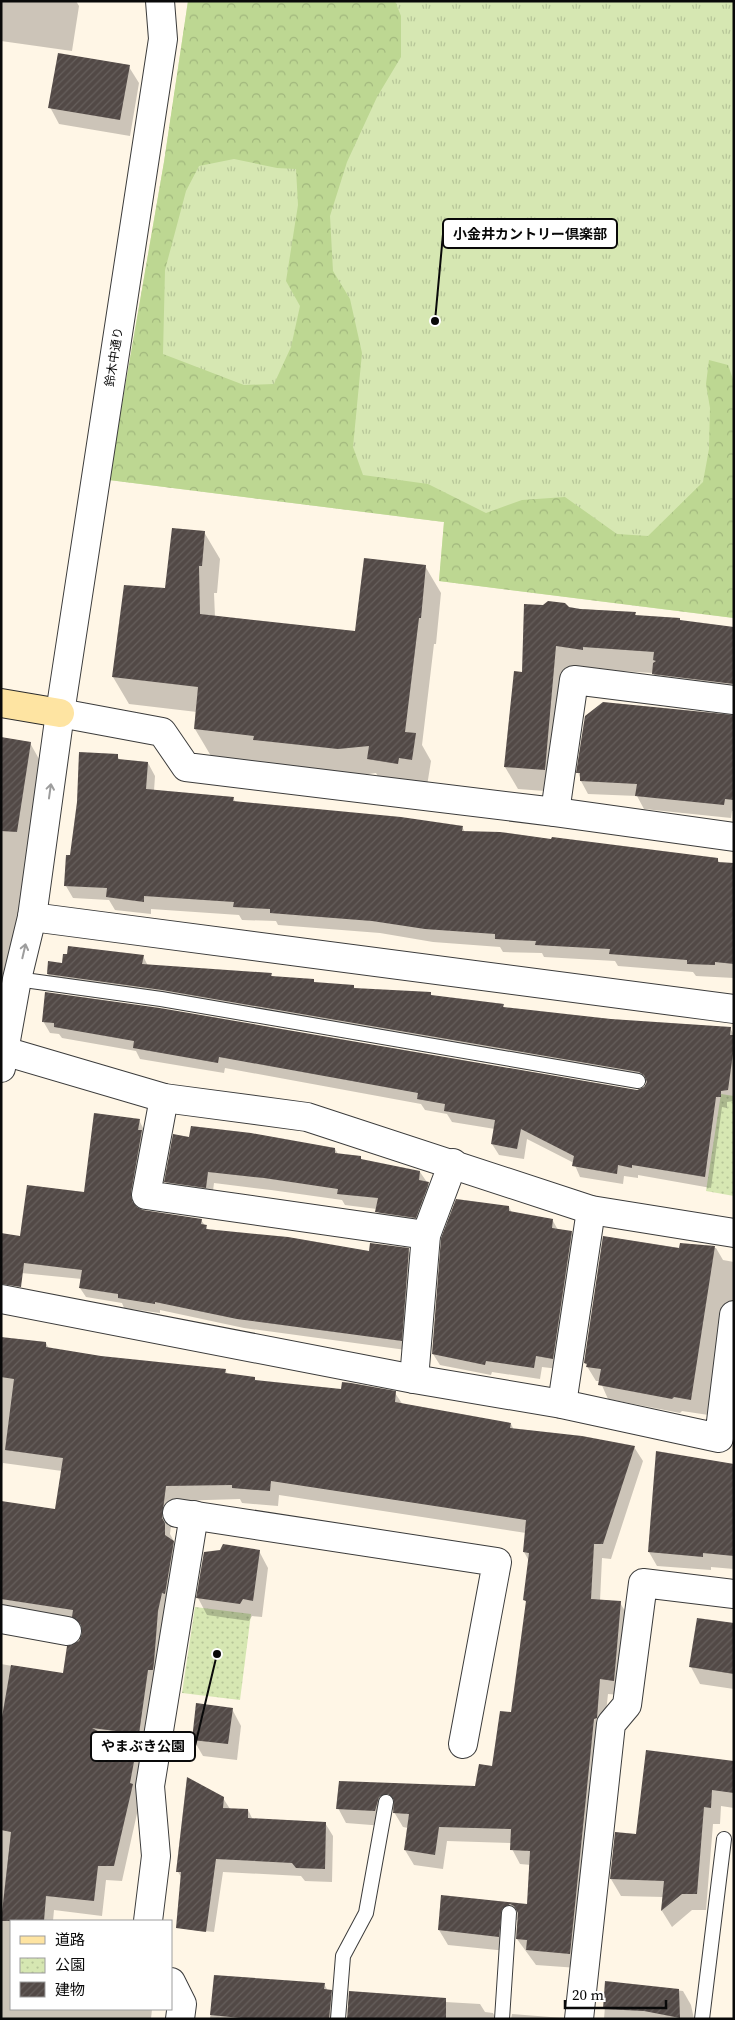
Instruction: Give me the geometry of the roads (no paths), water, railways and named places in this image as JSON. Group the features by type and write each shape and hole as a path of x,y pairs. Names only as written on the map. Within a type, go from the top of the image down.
{"street":[{"name":"鈴木中通り","path":"4,1045 32,917 60,713 163,39 160,1"},
{"path":"555,812 574,680 734,700"},
{"path":"1,703 162,732 186,767 555,812 734,837"},
{"path":"32,917 734,1009"},
{"path":"4,1045 164,1098 307,1117 453,1163 590,1210 734,1233"},
{"path":"164,1098 146,1195 426,1235"},
{"path":"414,1380 426,1235 453,1163"},
{"path":"562,1404 590,1210"},
{"path":"1,1299 414,1380 562,1404 719,1438 734,1315"},
{"path":"148,1920 156,1856 150,1786 185,1514 497,1562 463,1744"},
{"path":"579,2019 612,1724 627,1705 643,1584 734,1594"},
{"path":"1,1619 67,1630"},
{"path":"172,1984 182,2004 180,2019"}],"lane":[{"path":"17,979 161,999 638,1081"},
{"path":"338,2019 343,1956 366,1913 386,1802"},
{"path":"702,2019 724,1838"},
{"path":"502,2019 509,1913"}],"place":[{"name":"小金井カントリー倶楽部","path":"435,321"},
{"name":"やまぶき公園","path":"217,1654"}]}
